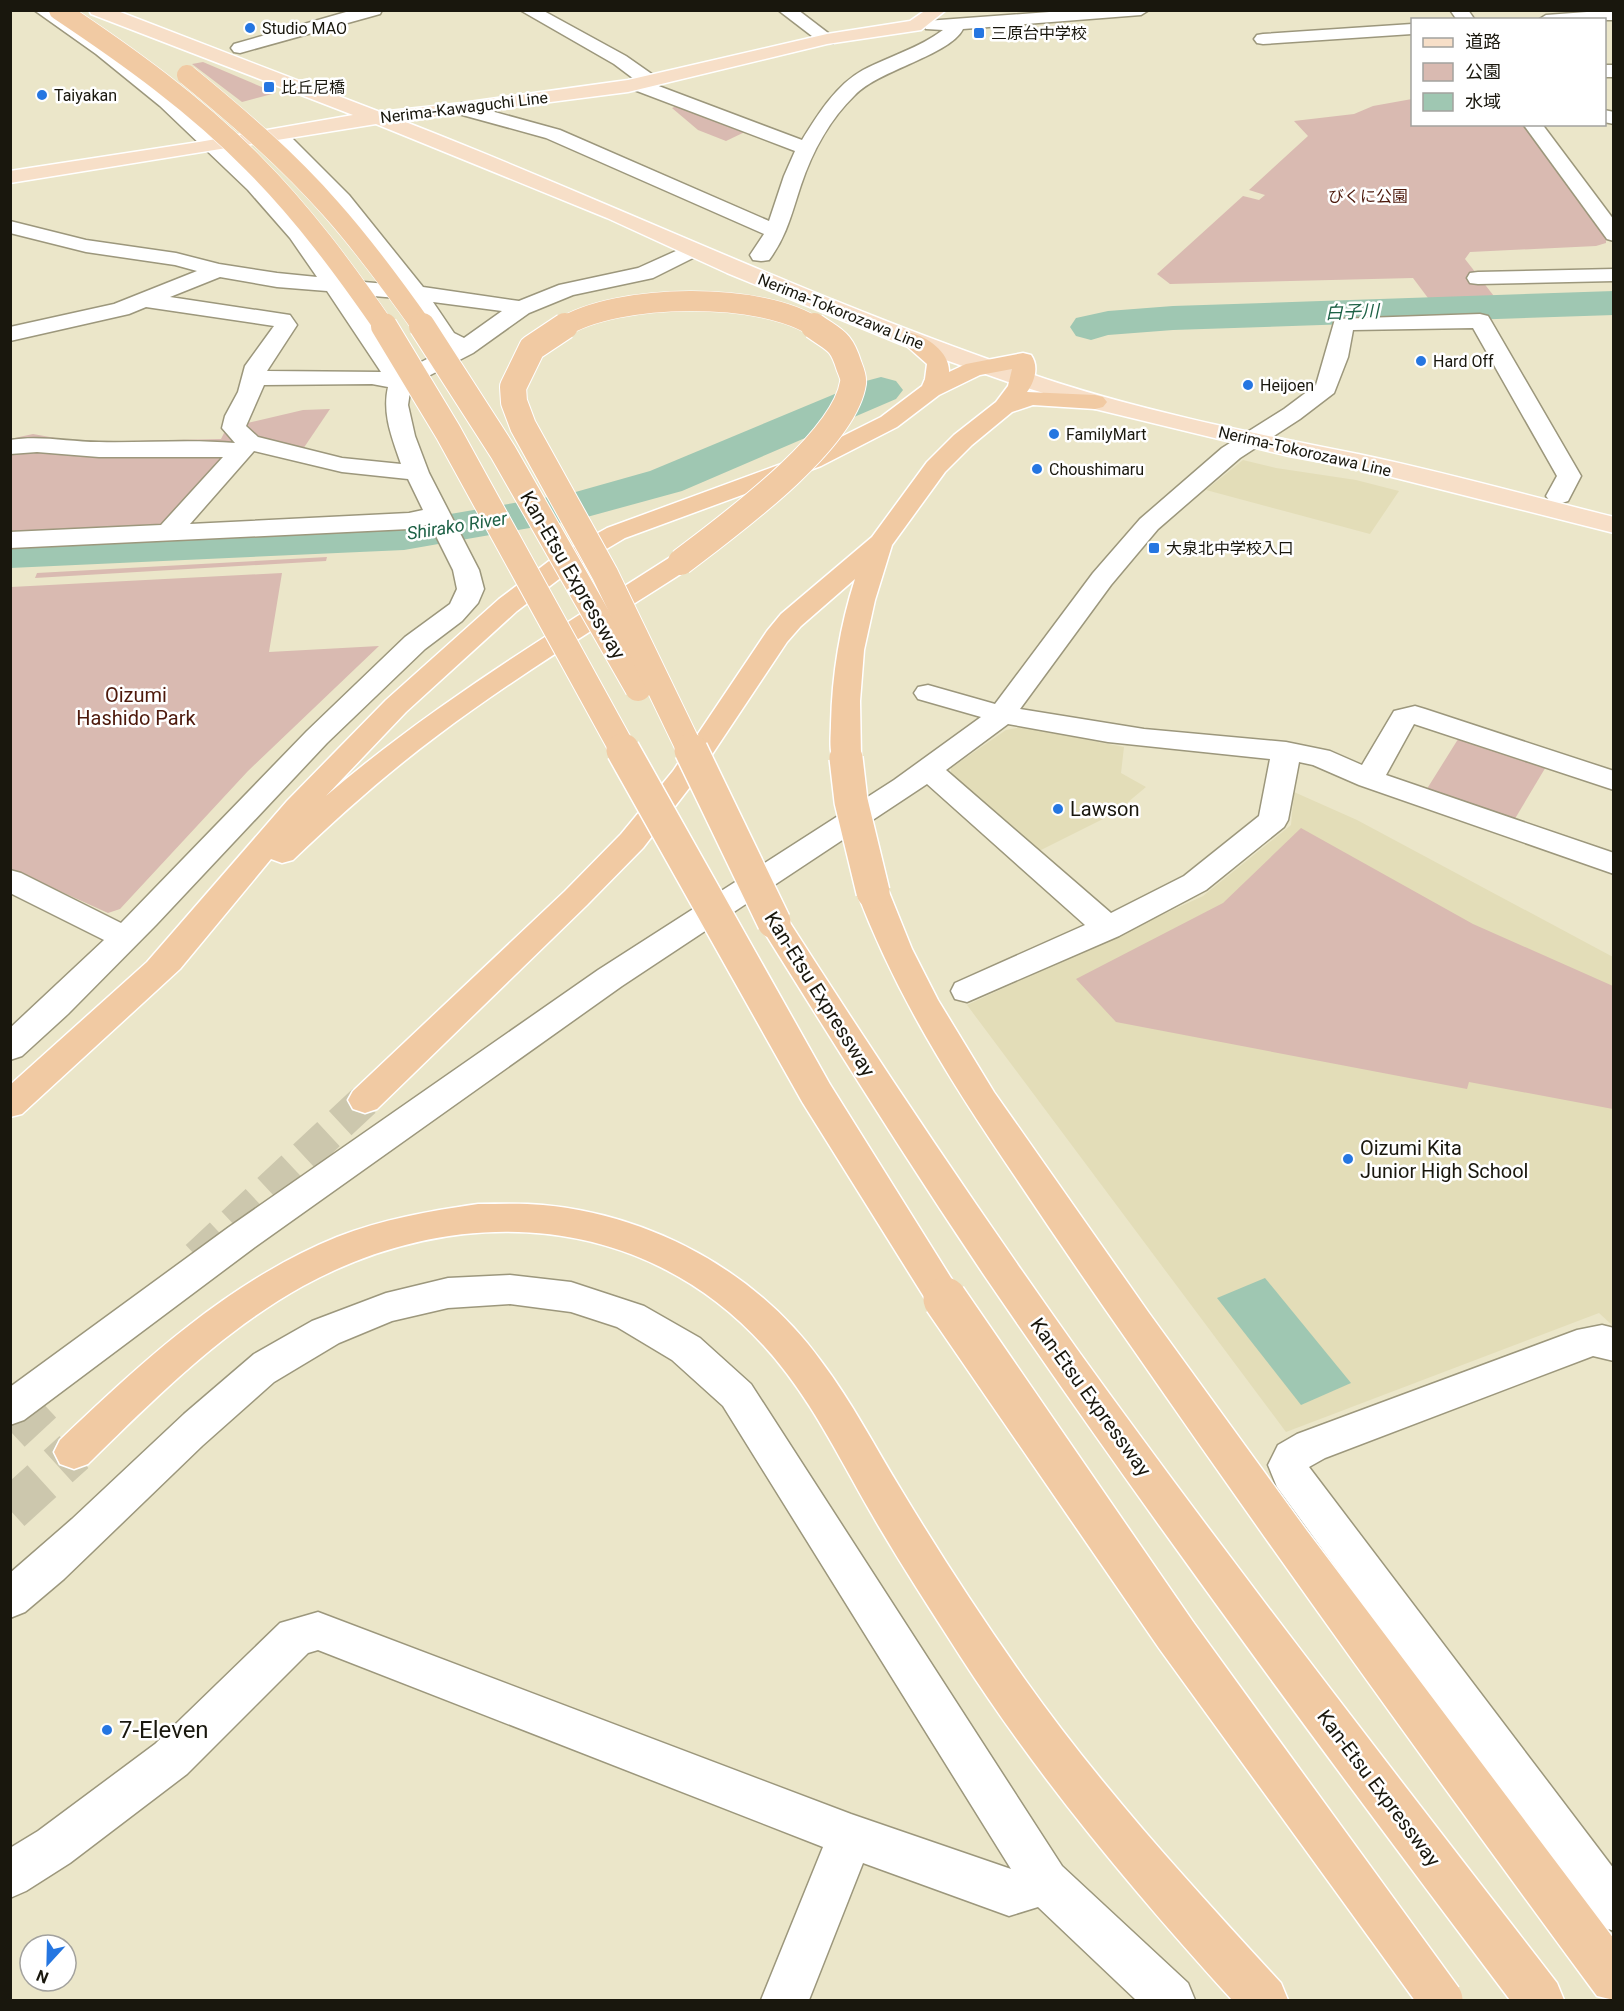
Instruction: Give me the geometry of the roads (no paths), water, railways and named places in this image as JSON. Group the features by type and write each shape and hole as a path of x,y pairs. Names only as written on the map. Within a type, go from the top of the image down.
{"highway":[{"name":"Kan-Etsu Expressway","path":"59,10 156,78 237,147 275,185 340,265 403,357 465,460 736,954 817,1095 934,1283 1106,1539 1441,2001"},
{"name":"Kan-Etsu Expressway","path":"91,10 181,70 265,141 306,182 375,262 436,348 503,454 774,922 869,1073 999,1267 1192,1537 1540,2001"},
{"path":"10,1106 153,977 351,790 414,739 480,691 681,562 769,491 815,446 846,405 854,381 851,360 835,340 810,323 775,310 718,300 678,299 620,306 587,316 545,338 525,356 515,377 514,400 523,426 605,574 774,922"},
{"path":"911,340 932,354 938,364 937,379 931,390"},
{"path":"153,977 298,807 396,706 508,604 562,564 616,533 812,461 851,443 889,422 931,390 985,366"},
{"path":"365,1100 584,891 632,841 683,777 777,637 791,621 880,542 936,468 963,440 1004,406 1019,387 1022,370"},
{"path":"1004,406 1031,398 1095,402"},
{"path":"880,542 857,608 850,641 845,678 846,758 853,812 873,892 895,950 914,991 944,1044 1065,1223 1256,1493 1464,1780 1614,1979"},
{"path":"74,1452 189,1345 258,1295 307,1267 357,1244 423,1225 458,1219 523,1217 554,1219 619,1233 683,1259 745,1302 776,1334 803,1367 832,1410 941,1589 1027,1718 1138,1861 1264,2001"}],"main road":[{"name":"Nerima-Tokorozawa Line","path":"97,10 376,117 614,214 694,250 911,340 985,366 1022,370 1112,388 1360,462 1614,525"},
{"path":"146,10 403,115 715,237"},
{"path":"915,26 938,10"},
{"name":"Nerima-Kawaguchi Line","path":"10,177 213,146 376,117 462,109 643,82 827,39 915,26"},
{"name":"Nerima-Tokorozawa Line","path":"753,252 781,263"},
{"name":"Nerima-Tokorozawa Line","path":"971,340 1022,370 1095,402 1260,433 1559,496 1614,510"}],"street":[{"path":"10,1048 48,1015 125,938 296,758 414,645 462,606 468,598 471,584 417,473 403,436 396,405 400,382 298,234 167,102 102,50 42,10"},
{"path":"240,48 374,10"},
{"path":"528,10 620,60 643,82 807,149"},
{"path":"786,10 827,39"},
{"path":"915,26 1141,10"},
{"path":"1582,18 1614,15"},
{"path":"753,252 775,238 794,176 807,149 846,92 866,77 938,43 954,30 952,24"},
{"path":"1263,39 1411,29"},
{"path":"462,109 553,134 776,232"},
{"path":"1533,126 1614,235"},
{"path":"277,134 342,199 416,292 446,338 465,348"},
{"path":"10,227 86,246 176,259 218,270 268,279 416,292 521,308"},
{"path":"253,378 372,377 400,382 465,348 494,325 521,308 567,290 645,273 694,250"},
{"path":"10,334 121,309 218,270"},
{"path":"1478,278 1614,275"},
{"path":"144,300 286,322 257,366 250,392 237,416 234,428 245,447"},
{"path":"10,1409 242,1237 610,978 927,770 1002,714 1102,579 1149,524 1208,472 1326,388 1337,357 1343,324 1480,321 1569,476 1559,496"},
{"path":"10,447 43,443 80,449 245,447 342,465 417,473"},
{"path":"168,533 245,447"},
{"path":"10,540 409,521 443,523"},
{"path":"928,693 1002,714 1120,735 1311,754 1369,779 1614,864"},
{"path":"1369,779 1404,717 1415,715 1614,781"},
{"path":"967,991 1108,928 1195,883 1273,820 1286,751"},
{"path":"927,770 1108,928"},
{"path":"10,880 125,938"},
{"path":"10,1599 61,1558 207,1416 266,1366 316,1336 387,1306 428,1296 470,1290 527,1289 587,1300 646,1323 671,1338 717,1374 737,1395 1045,1882 1171,2001"},
{"path":"1614,1346 1602,1341 1591,1341 1311,1446 1292,1457 1288,1465 1291,1475 1340,1542 1614,1908"},
{"path":"10,1875 54,1847 171,1759 194,1739 295,1637 318,1631 851,1836 1009,1893 1045,1882"},
{"path":"785,2001 851,1836"}],"water":[{"path":"1265,1278 1351,1383 1301,1405 1217,1298"}],"waterway":[{"name":"白子川","path":"1091,327 1108,323 1173,318 1614,303"},
{"name":"Shirako River","path":"10,554 404,536 576,506 666,481 881,390"}],"tunnel":[{"path":"197,1257 365,1100"},
{"path":"10,1431 54,1390"},
{"path":"10,1510 74,1452"}],"place":[{"name":"Studio MAO","path":"250,28"},
{"name":"三原台中学校","path":"979,33"},
{"name":"比丘尼橋","path":"269,87"},
{"name":"Taiyakan","path":"42,95"},
{"name":"Hard Off","path":"1421,361"},
{"name":"Heijoen","path":"1248,385"},
{"name":"FamilyMart","path":"1054,434"},
{"name":"Choushimaru","path":"1037,469"},
{"name":"大泉北中学校入口","path":"1154,548"},
{"name":"Lawson","path":"1058,809"},
{"name":"Oizumi Kita Junior High School","path":"1348,1159"},
{"name":"7-Eleven","path":"107,1730"}],"park label":[{"name":"びくに公園","path":"1368,196"},
{"name":"Oizumi Hashido Park","path":"136,706"}]}
